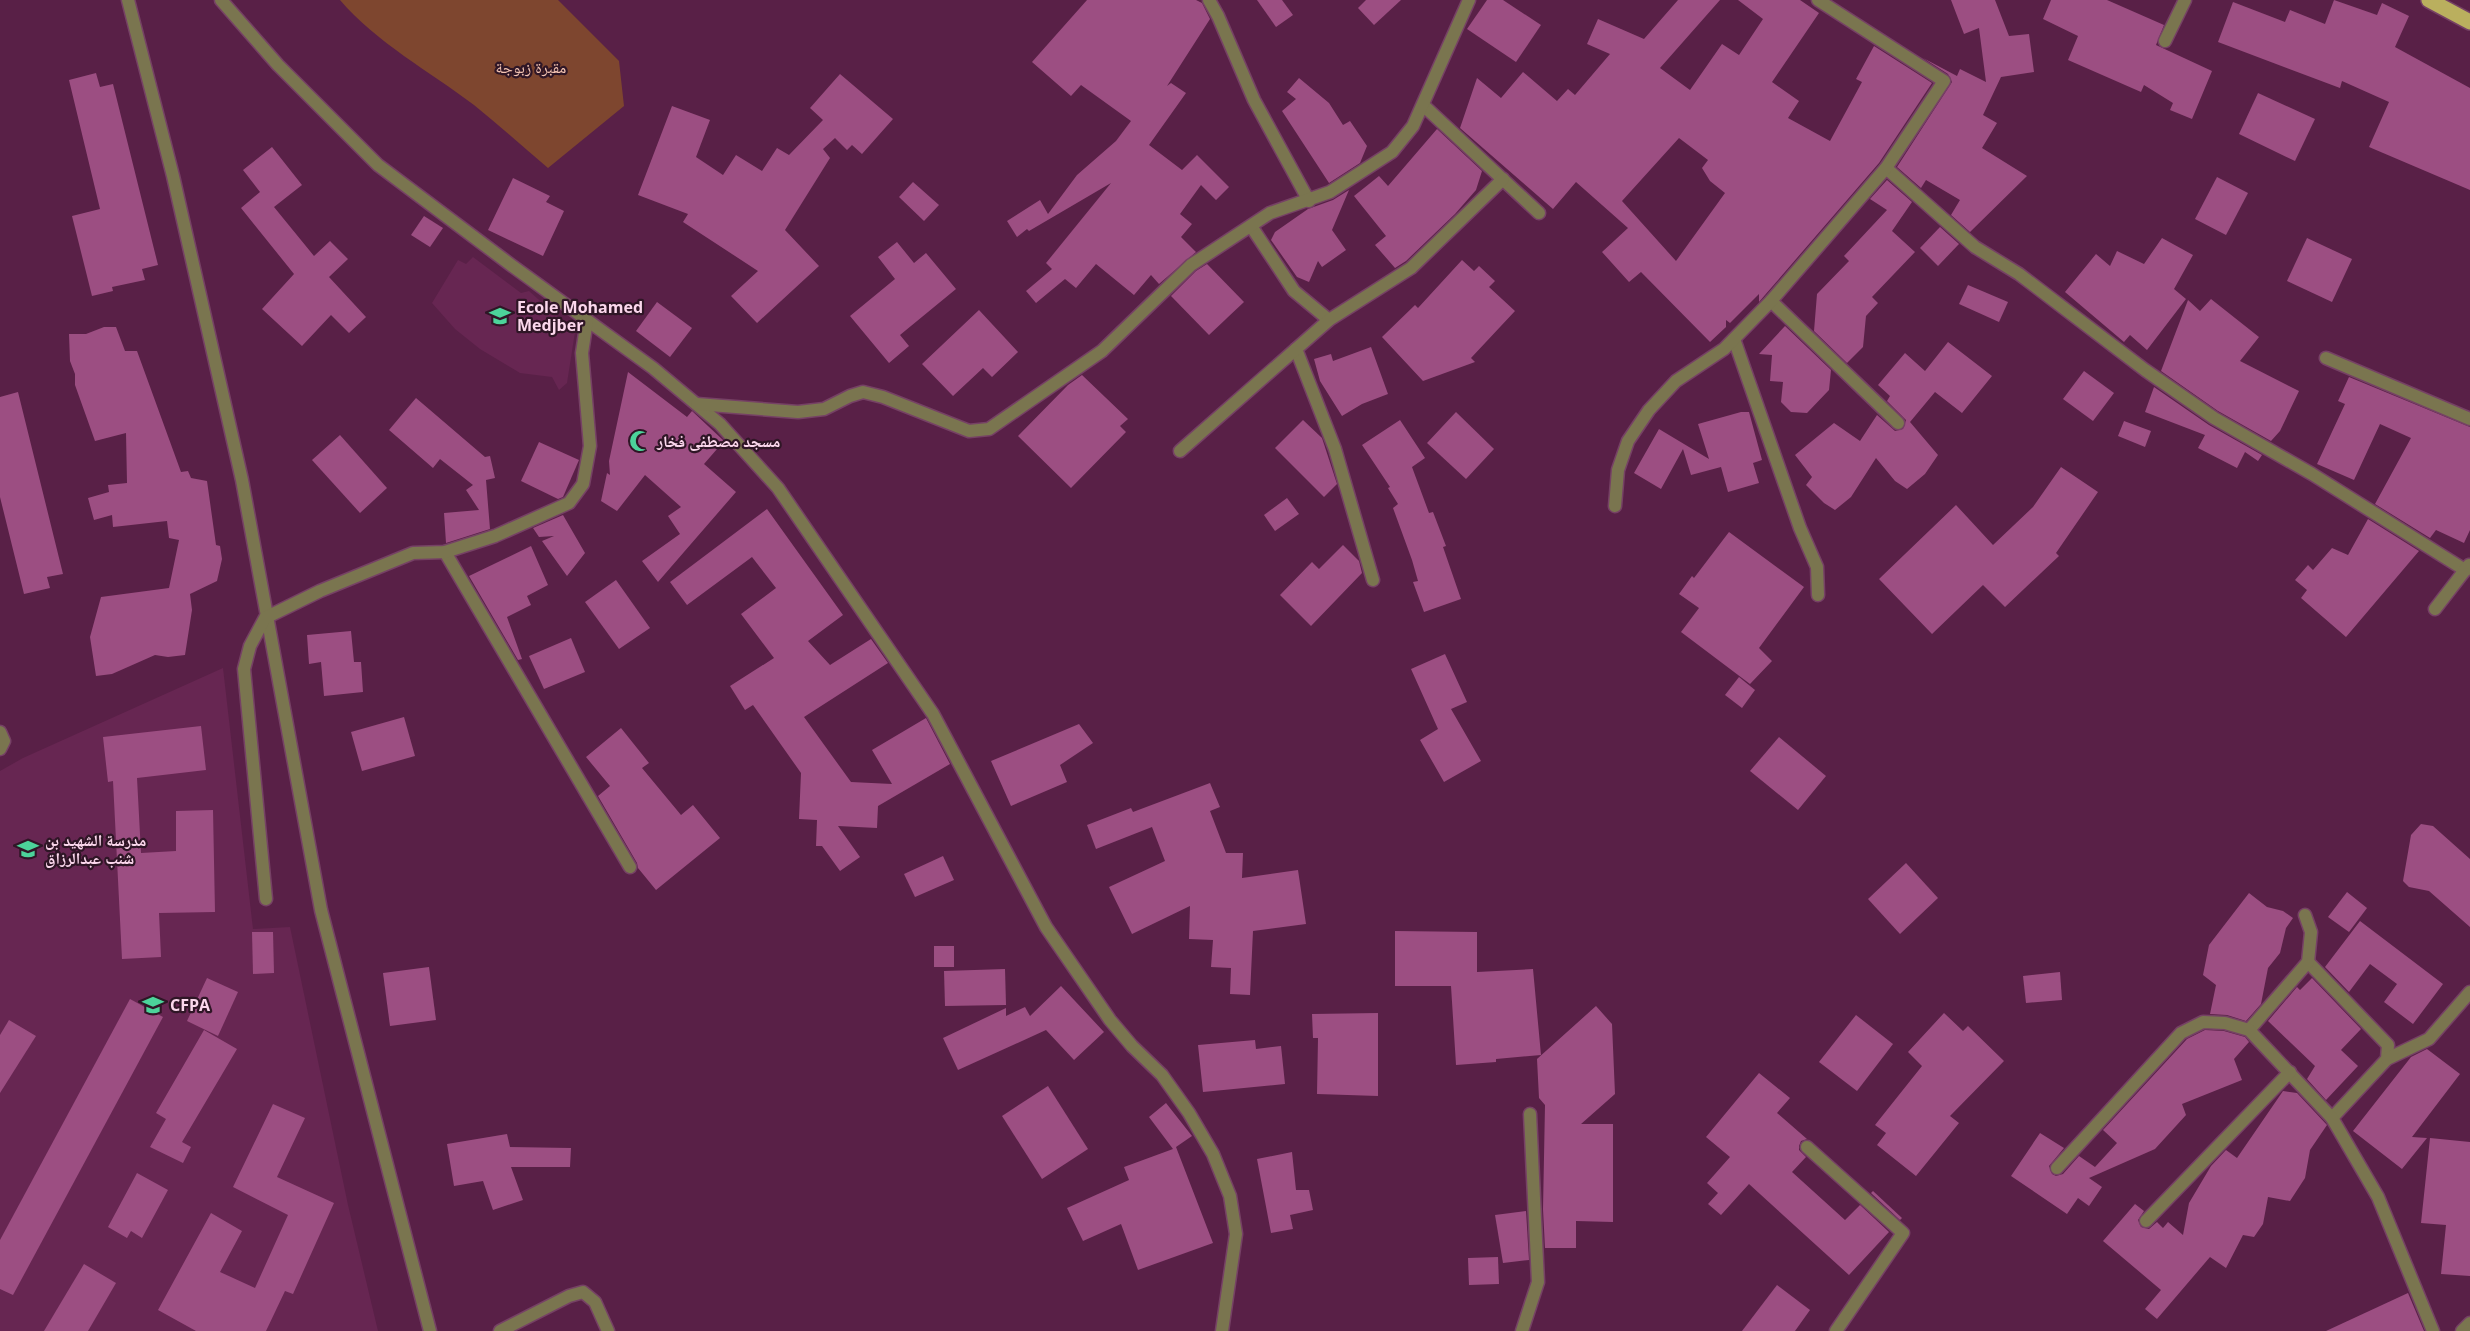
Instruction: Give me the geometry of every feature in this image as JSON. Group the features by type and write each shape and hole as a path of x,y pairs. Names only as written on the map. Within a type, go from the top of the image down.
{"main road":[{"path":"2429,0 2470,22"}],"street":[{"path":"128,0 173,176 242,480 265,618 321,910 430,1331"},
{"path":"221,0 278,65 378,165 510,265 653,368 720,424 778,488 933,714 1046,927 1110,1020 1168,1084 1189,1113 1213,1154 1230,1196 1236,1234 1222,1331"},
{"path":"1209,0 1254,100 1309,201"},
{"path":"697,404 798,412 824,409 863,392 883,397 969,431 989,429 1102,351 1191,265 1270,213 1330,192 1392,152 1413,126 1469,0"},
{"path":"1615,506 1618,470 1628,441 1649,410 1676,381 1725,349 1771,301 1886,168 1944,81 1818,0"},
{"path":"2165,41 2185,0"},
{"path":"1423,105 1539,213"},
{"path":"1886,168 1975,247 2019,274 2145,370 2214,418 2468,567 2435,609"},
{"path":"1180,451 1329,320 1411,268 1503,179"},
{"path":"1251,226 1294,291 1329,320"},
{"path":"1771,301 1898,423"},
{"path":"266,899 244,669 250,646 265,618 320,591 413,554 445,552 495,536 569,503 583,484 590,446 582,353 587,320"},
{"path":"1734,339 1800,528 1817,567 1818,595"},
{"path":"1296,349 1335,449 1373,579"},
{"path":"2326,358 2470,419"},
{"path":"445,552 630,867"},
{"path":"0,732 4,741 0,749"},
{"path":"2249,1030 2308,962 2311,932 2305,915"},
{"path":"2308,962 2388,1045 2388,1059"},
{"path":"2332,1118 2388,1059 2429,1039 2469,992"},
{"path":"2057,1168 2181,1033 2203,1022 2225,1023 2249,1030 2332,1118 2378,1197 2433,1331"},
{"path":"2146,1221 2290,1072"},
{"path":"1522,1331 1538,1282 1530,1114"},
{"path":"1807,1147 1903,1233 1836,1331"},
{"path":"500,1331 569,1296 583,1293 595,1302 608,1331"},
{"path":"2462,1331 2470,1323"}],"shaded area":[{"name":"Ecole Mohamed Medjber","path":"473,257 521,293 529,291 575,332 567,383 559,390 552,377 520,373 480,349 455,329 432,303 458,260 466,264"},
{"name":"CFPA","path":"223,668 253,929 290,927 348,1205 378,1331 0,1331 0,771 23,758"}],"green space":[{"name":"مقبرة زبوجة","path":"340,0 558,0 619,61 624,106 548,168 474,105 370,30"}],"building":[{"path":"1087,0 1196,0 1202,3 1210,19 1167,86 1171,83 1186,93 1149,145 1182,170 1197,155 1229,187 1216,200 1201,185 1180,214 1192,224 1181,237 1196,252 1159,284 1151,275 1134,295 1096,264 1076,288 1065,279 1036,303 1026,291 1052,269 1046,263 1111,183 1029,231 1027,229 1017,237 1007,221 1040,200 1048,214 1077,175 1116,141 1131,121 1081,85 1071,96 1032,62"},
{"path":"1257,0 1282,0 1293,15 1276,27"},
{"path":"1366,0 1401,0 1374,25 1358,8"},
{"path":"1487,0 1503,0 1541,25 1516,62 1467,29"},
{"path":"1678,0 1720,0 1660,68 1690,90 1722,44 1739,55 1763,19 1738,0 1800,0 1819,13 1772,82 1799,101 1788,118 1830,141 1862,82 1856,79 1874,46 1932,83 1879,163 1759,302 1759,294 1730,323 1726,320 1726,327 1710,342 1641,272 1629,282 1602,252 1628,228 1576,182 1553,209 1460,128 1477,78 1501,98 1523,72 1557,101 1568,89 1575,95 1610,54 1587,44 1598,19 1644,39","holes":["1679,138 1708,160 1702,168 1710,181 1725,193 1676,261 1622,201"]},
{"path":"1951,0 1995,0 2009,36 2029,34 2034,72 2001,77 1983,115 1997,123 1982,148 2027,176 1970,232 1951,215 1960,200 1926,180 1921,188 1897,167 1952,82 1948,74 1923,58 1957,76 1960,69 1986,82 1979,28 1964,34"},
{"path":"2051,0 2107,0 2164,25 2156,45 2212,71 2192,119 2170,110 2173,103 2144,85 2141,92 2068,60 2078,36 2043,19"},
{"path":"2334,0 2377,15 2382,3 2409,16 2395,47 2470,88 2470,190 2369,147 2389,102 2342,81 2340,88 2218,42 2233,2 2285,22 2290,10 2325,24"},
{"path":"96,73 100,87 113,84 158,265 142,269 145,280 112,287 113,291 92,296 72,216 100,209 69,80"},
{"path":"840,74 893,119 862,154 852,145 847,150 835,138 823,149 830,158 785,230 819,266 757,323 731,296 758,271 683,222 688,214 638,195 672,106 710,120 696,157 723,175 736,155 762,171 777,148 789,155 823,120 810,108"},
{"path":"1299,78 1329,103 1343,125 1350,121 1367,146 1360,163 1329,183 1282,111 1296,99 1287,92"},
{"path":"2258,93 2315,119 2295,161 2239,134"},
{"path":"1437,129 1482,171 1476,190 1455,214 1406,261 1395,268 1375,245 1386,236 1354,196 1379,176 1388,186"},
{"path":"272,147 302,185 274,207 314,256 330,241 348,259 329,277 366,317 349,333 331,315 302,346 262,309 294,274 241,208 260,192 243,170"},
{"path":"2217,177 2248,193 2226,235 2195,219"},
{"path":"513,178 550,196 546,202 564,211 543,256 488,230"},
{"path":"1887,180 1912,202 1892,231 1915,252 1872,297 1878,303 1866,316 1863,347 1847,363 1814,331 1817,294 1849,261 1844,256 1887,210 1870,199"},
{"path":"913,182 939,205 924,221 899,197"},
{"path":"1349,190 1332,230 1346,250 1322,267 1318,261 1309,282 1297,277 1271,240 1275,232 1308,209 1333,200"},
{"path":"424,216 443,228 430,247 411,235"},
{"path":"1940,227 1959,244 1938,266 1920,248"},
{"path":"2162,238 2193,255 2174,289 2186,299 2147,350 2130,335 2124,342 2065,292 2096,254 2110,266 2117,251 2144,264"},
{"path":"2307,238 2352,259 2332,302 2287,281"},
{"path":"897,242 914,263 926,253 956,289 900,335 909,346 889,363 850,316 895,279 878,257"},
{"path":"1462,260 1474,271 1479,266 1495,281 1489,287 1515,311 1471,358 1475,362 1423,381 1382,337 1415,305 1418,308"},
{"path":"1207,264 1244,302 1209,335 1171,296 1196,271"},
{"path":"1968,285 2008,302 1999,322 1959,304"},
{"path":"2211,299 2259,337 2240,361 2299,391 2280,431 2271,441 2218,411 2161,371 2188,300 2200,311"},
{"path":"657,302 692,328 670,357 636,331"},
{"path":"979,310 1018,352 992,377 983,368 953,396 922,364"},
{"path":"1785,326 1831,370 1829,390 1807,413 1791,412 1781,402 1783,382 1770,381 1772,355 1759,354"},
{"path":"104,327 116,327 125,351 137,351 181,472 188,471 191,478 207,481 216,545 220,546 222,559 217,581 190,594 192,610 185,655 168,657 155,655 112,674 96,676 90,637 101,597 169,588 179,540 169,538 167,521 113,527 112,515 94,520 88,498 109,492 108,485 127,483 126,433 95,441 75,385 75,374 70,361 69,334 86,334"},
{"path":"1948,342 1992,376 1962,413 1935,392 1910,422 1938,455 1925,474 1907,489 1895,481 1876,458 1851,497 1835,510 1824,503 1806,485 1812,477 1795,455 1834,423 1860,441 1877,415 1895,431 1903,429 1906,420 1887,401 1890,396 1878,385 1905,353 1925,371"},
{"path":"1371,347 1388,394 1362,404 1342,416 1320,381 1314,359 1331,354 1333,361"},
{"path":"2084,371 2114,393 2093,421 2063,399"},
{"path":"628,372 687,417 692,411 724,441 704,464 736,492 658,582 642,561 680,534 668,516 681,507 645,475 617,511 601,501 607,473 610,475 609,461"},
{"path":"1082,375 1128,419 1120,426 1126,432 1071,488 1018,436 1068,385"},
{"path":"2349,377 2470,427 2470,530 2464,543 2436,530 2430,538 2375,504 2411,438 2380,424 2354,480 2317,464 2345,404 2338,401"},
{"path":"2154,387 2209,425 2262,455 2258,461 2245,452 2237,468 2198,448 2205,435 2145,412"},
{"path":"18,392 63,574 47,577 50,588 24,594 0,497 0,397"},
{"path":"416,398 485,457 490,456 495,478 486,480 490,529 446,543 444,513 479,510 466,490 473,485 440,459 433,468 389,430"},
{"path":"1456,412 1494,449 1466,479 1427,443"},
{"path":"1741,412 1749,412 1762,460 1753,463 1759,483 1728,492 1721,467 1691,475 1683,449 1661,489 1634,473 1659,429 1709,459 1698,424"},
{"path":"1303,420 1322,438 1337,484 1324,497 1275,448"},
{"path":"1400,420 1425,458 1412,467 1429,513 1433,512 1446,546 1443,547 1461,599 1424,612 1413,582 1418,581 1412,560 1393,508 1398,504 1388,488 1390,487 1362,445"},
{"path":"2124,421 2151,431 2145,447 2118,436"},
{"path":"340,435 387,488 360,513 312,460"},
{"path":"539,442 579,460 563,497 558,499 521,481"},
{"path":"2061,467 2098,492 2056,553 2059,556 2005,607 1983,585 1932,634 1879,579 1956,505 1993,545 2033,507"},
{"path":"1287,498 1299,514 1275,531 1264,515"},
{"path":"767,509 843,615 808,641 830,665 871,639 888,663 804,717 851,782 892,784 872,750 926,718 950,764 878,806 877,828 838,826 860,857 840,871 822,846 816,846 817,820 799,819 801,773 753,705 745,710 730,686 774,658 741,614 776,588 752,557 687,605 670,582"},
{"path":"563,515 585,553 567,576 542,541 554,536 539,537 533,528"},
{"path":"2368,519 2419,551 2346,637 2301,598 2307,590 2295,580 2308,565 2313,570 2332,548 2348,555"},
{"path":"1729,532 1804,587 1759,648 1772,661 1750,684 1681,632 1699,608 1679,594"},
{"path":"1343,545 1359,561 1362,573 1311,626 1280,595 1312,562 1319,569"},
{"path":"531,546 548,585 527,596 531,605 507,617 522,659 518,660 469,576"},
{"path":"616,580 650,628 619,649 585,602"},
{"path":"351,631 354,662 361,662 363,692 324,696 321,662 309,664 307,635"},
{"path":"571,638 585,672 544,689 529,656"},
{"path":"1445,654 1467,702 1451,709 1481,761 1444,782 1420,740 1438,729 1411,669"},
{"path":"1739,677 1755,690 1742,708 1725,695"},
{"path":"404,717 415,756 362,771 351,732"},
{"path":"1079,724 1093,743 1060,765 1067,782 1011,806 991,761"},
{"path":"201,726 206,770 137,778 141,853 176,851 176,811 213,810 215,912 159,913 161,957 122,959 113,781 108,782 103,737"},
{"path":"621,728 649,763 642,768 681,815 693,805 720,838 656,890 638,868 598,796 610,786 586,757"},
{"path":"1779,737 1826,776 1798,810 1750,771"},
{"path":"1210,783 1220,807 1210,811 1226,853 1243,853 1242,878 1298,870 1306,924 1253,931 1250,995 1230,994 1231,968 1211,967 1213,940 1189,939 1190,906 1132,934 1109,887 1165,861 1152,827 1096,849 1087,825 1131,808 1133,812"},
{"path":"2421,824 2433,826 2470,859 2470,927 2429,891 2409,887 2403,881 2411,835"},
{"path":"943,856 954,880 915,897 904,874"},
{"path":"1906,863 1938,898 1900,934 1868,899"},
{"path":"2347,892 2367,908 2349,932 2328,917"},
{"path":"2249,893 2267,907 2283,911 2293,918 2286,928 2280,953 2268,968 2261,1004 2246,1021 2227,1015 2210,1014 2216,985 2203,975 2209,945"},
{"path":"2360,921 2443,984 2413,1024 2384,1002 2397,984 2370,964 2349,992 2325,967"},
{"path":"1395,931 1477,932 1477,972 1533,969 1541,1055 1456,1065 1451,986 1395,986"},
{"path":"252,932 273,932 274,973 253,974"},
{"path":"934,946 954,946 954,967 934,967"},
{"path":"429,967 436,1020 390,1026 383,973"},
{"path":"1005,969 1006,1005 945,1006 944,971"},
{"path":"2060,972 2062,1000 2026,1003 2023,976"},
{"path":"207,978 238,992 218,1036 187,1021"},
{"path":"2312,978 2361,1029 2341,1050 2358,1066 2326,1100 2307,1079 2315,1066 2268,1021 2297,987 2300,990"},
{"path":"1061,986 1104,1032 1074,1060 1046,1030 958,1070 943,1038 1006,1008 1006,1016 1025,1007 1030,1016"},
{"path":"130,999 163,1017 13,1295 0,1289 0,1240"},
{"path":"1596,1006 1612,1024 1615,1094 1581,1124 1613,1124 1613,1222 1576,1221 1576,1248 1545,1248 1543,1209 1545,1105 1539,1098 1537,1059"},
{"path":"1378,1013 1378,1096 1317,1094 1318,1038 1313,1038 1312,1014"},
{"path":"1944,1013 1963,1031 1968,1026 2004,1061 1950,1116 1959,1123 1916,1176 1877,1145 1886,1133 1875,1125 1922,1066 1908,1052"},
{"path":"1856,1015 1893,1044 1857,1091 1819,1062"},
{"path":"9,1020 36,1036 0,1093 0,1035"},
{"path":"204,1030 237,1049 182,1142 191,1147 183,1163 150,1147 166,1119 156,1113"},
{"path":"2205,1030 2224,1031 2245,1037 2249,1042 2234,1059 2242,1080 2182,1104 2186,1115 2155,1149 2089,1178 2102,1187 2089,1206 2078,1198 2067,1214 2011,1176 2040,1133 2064,1148 2049,1166 2052,1174 2056,1176 2063,1174 2079,1156 2095,1167 2117,1143 2103,1130 2187,1039"},
{"path":"1255,1040 1256,1049 1281,1046 1285,1084 1203,1092 1198,1045"},
{"path":"2427,1049 2460,1074 2412,1137 2427,1138 2402,1169 2353,1131 2411,1057"},
{"path":"1759,1073 1790,1098 1777,1113 1807,1139 1801,1141 1799,1146 1799,1150 1806,1157 1792,1172 1845,1220 1860,1205 1889,1232 1849,1275 1749,1184 1721,1215 1708,1204 1718,1193 1707,1183 1730,1157 1706,1137"},
{"path":"1048,1086 1088,1149 1042,1179 1002,1116"},
{"path":"2283,1091 2297,1093 2327,1125 2310,1150 2305,1178 2290,1201 2268,1197 2263,1224 2254,1237 2243,1235 2226,1268 2210,1257 2157,1319 2145,1309 2161,1290 2103,1241 2135,1204 2144,1211 2138,1220 2141,1227 2149,1229 2157,1222 2163,1228 2168,1222 2183,1235 2189,1203 2211,1166 2226,1150 2237,1158"},
{"path":"1166,1103 1192,1136 1176,1147 1213,1243 1138,1270 1121,1224 1083,1241 1067,1208 1129,1180 1124,1167 1173,1149 1149,1117"},
{"path":"273,1104 305,1118 277,1177 334,1203 293,1294 285,1291 266,1331 196,1331 158,1310 211,1213 242,1231 220,1272 255,1288 288,1215 233,1187"},
{"path":"507,1134 510,1147 571,1148 570,1167 511,1167 523,1200 493,1210 483,1181 454,1186 447,1144"},
{"path":"2430,1138 2470,1142 2470,1276 2441,1274 2446,1225 2421,1223"},
{"path":"1292,1152 1296,1190 1309,1190 1313,1210 1290,1215 1293,1229 1271,1233 1257,1159"},
{"path":"137,1173 168,1190 142,1238 131,1231 127,1238 108,1227"},
{"path":"1873,1191 1902,1218 1900,1220 1871,1193"},
{"path":"1526,1211 1529,1260 1503,1263 1495,1215"},
{"path":"1498,1257 1499,1284 1469,1285 1468,1258"},
{"path":"84,1264 116,1283 88,1331 44,1331"},
{"path":"1777,1285 1810,1310 1795,1331 1742,1331"},
{"path":"2408,1293 2424,1331 2326,1331"}],"place":[{"name":"Ecole Mohamed Medjber","path":"500,316"},
{"name":"مسجد مصطفى فخار","path":"640,441"},
{"name":"مدرسة الشهيد بن شنب عبدالرزاق","path":"28,849"},
{"name":"CFPA","path":"153,1005"}]}
